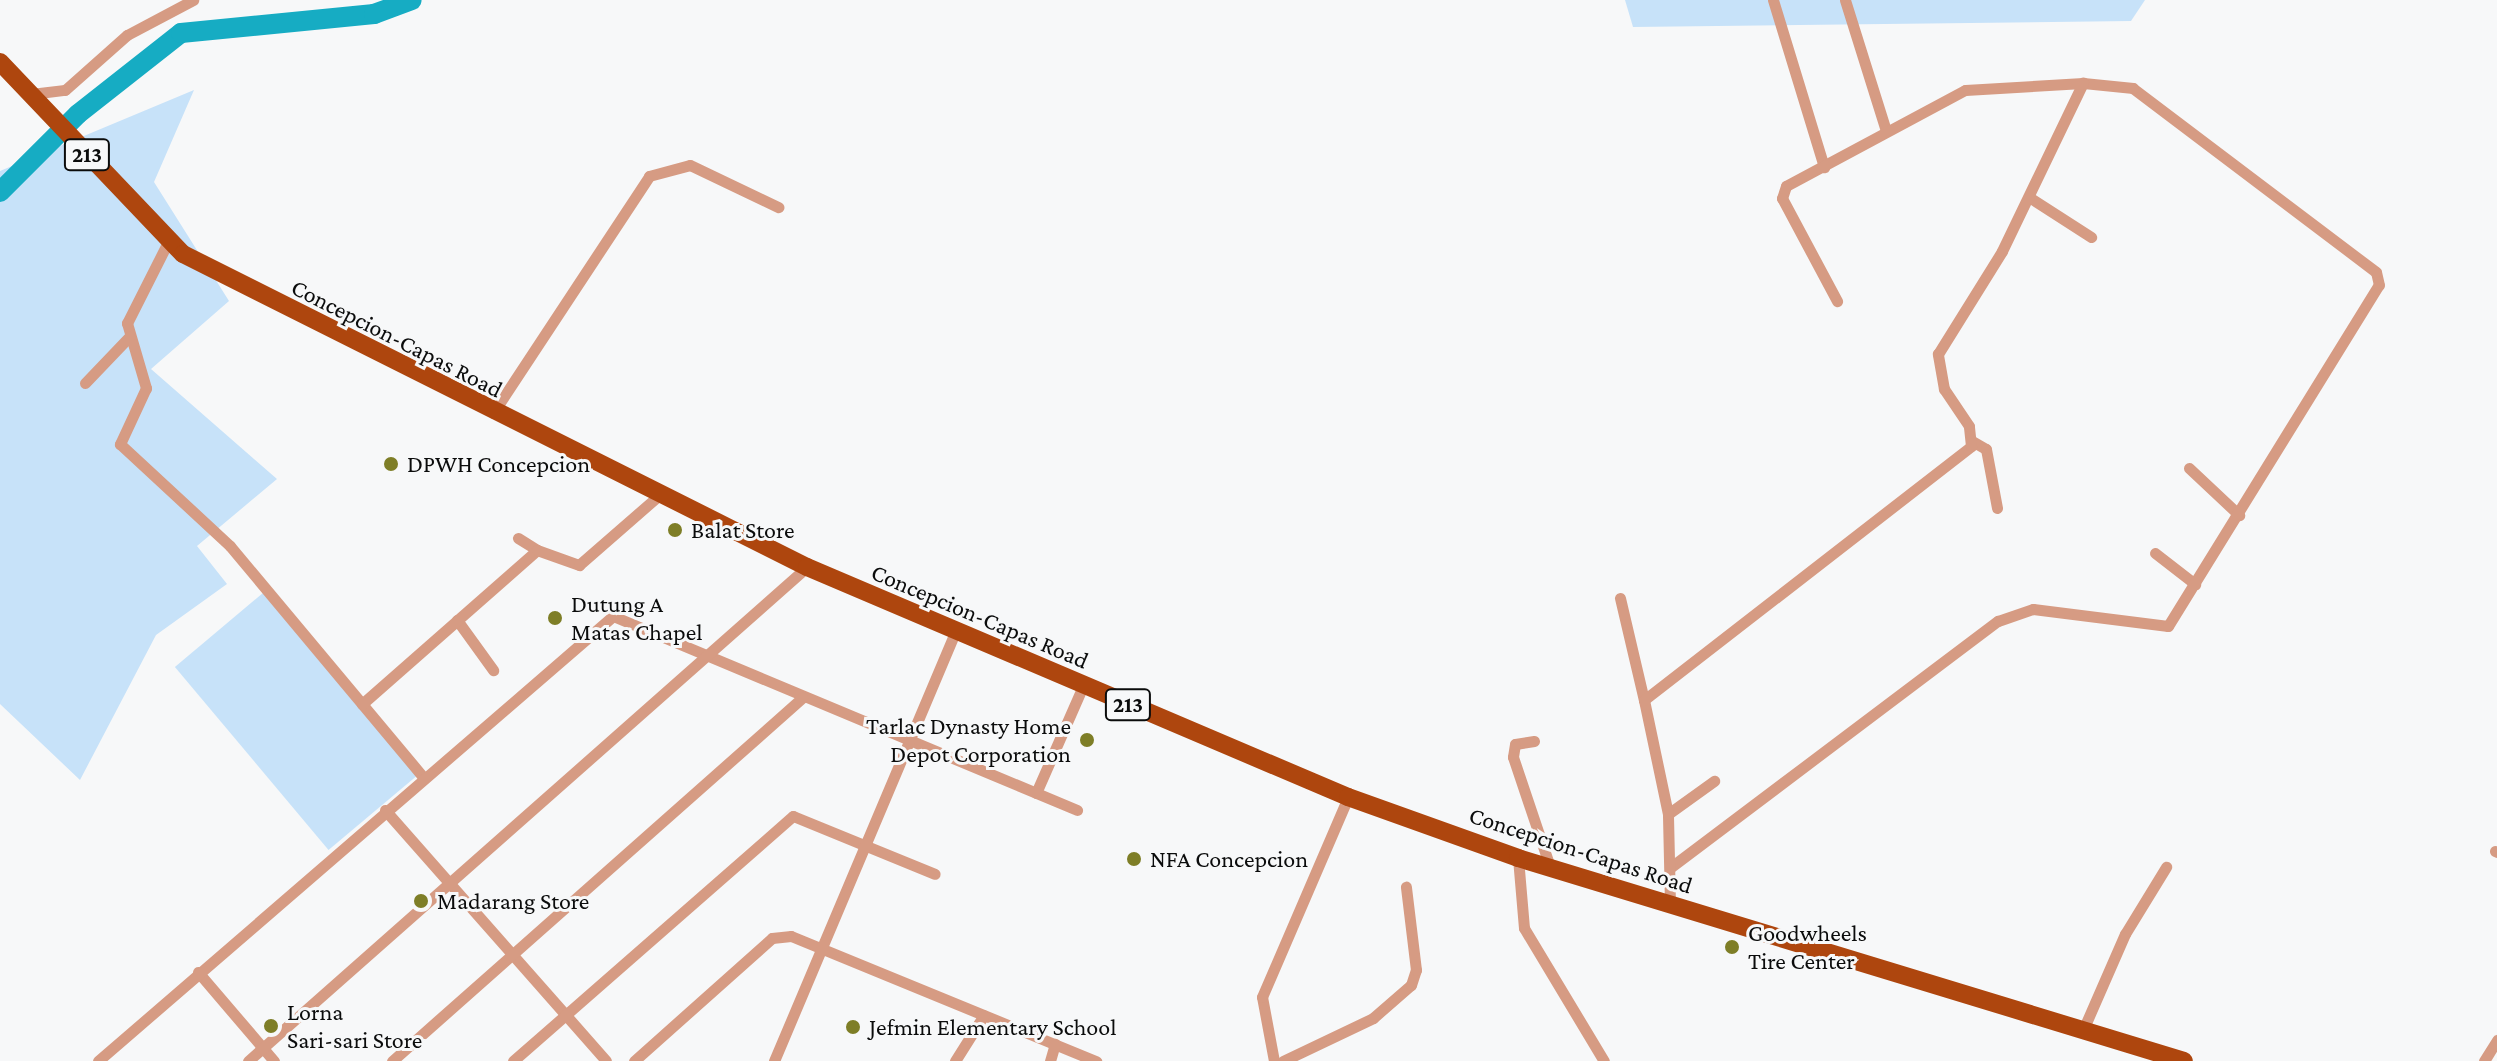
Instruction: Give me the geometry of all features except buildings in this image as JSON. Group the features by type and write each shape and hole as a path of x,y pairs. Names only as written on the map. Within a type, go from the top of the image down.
{"main road":[{"name":"Concepcion-Capas Road","path":"0,62 168,242 657,497 807,567 1348,797 1518,858 2083,1030 2151,1056 2184,1061"}],"street":[{"path":"35,99 65,90 127,35 193,0"},
{"path":"1773,0 1824,167"},
{"path":"1845,0 1886,131"},
{"path":"1671,867 1998,621 2033,609 2159,629 2175,620 2380,281 2133,88 2083,83 1981,86 1886,131 1786,186 1782,198 1837,301"},
{"path":"1997,508 1986,449 1972,441 1944,389 1938,354 2029,197 2083,83"},
{"path":"493,413 649,176 690,165 778,207"},
{"path":"2029,197 2091,237"},
{"path":"168,242 131,309 129,337 146,388 120,438 125,452 230,546 423,777"},
{"path":"85,383 129,337"},
{"path":"1644,700 1695,654 1964,456 1972,441"},
{"path":"2189,468 2239,515"},
{"path":"518,538 537,550 579,565 657,497"},
{"path":"362,704 537,550"},
{"path":"2155,553 2195,584"},
{"path":"248,1061 707,652 807,567"},
{"path":"1620,598 1668,814 1670,904"},
{"path":"98,1061 423,777 613,616 707,652 802,698 1077,810"},
{"path":"457,620 493,670"},
{"path":"774,1061 824,949 864,844 955,632"},
{"path":"1036,793 1083,686"},
{"path":"392,1061 802,698"},
{"path":"1534,741 1515,744 1513,757 1550,867"},
{"path":"1668,814 1714,781"},
{"path":"1274,1061 1262,997 1348,797"},
{"path":"385,810 606,1061"},
{"path":"513,1061 793,816 935,874"},
{"path":"1518,858 1529,939 1604,1061"},
{"path":"2083,1030 2125,934 2166,867"},
{"path":"1283,1061 1373,1018 1411,985 1416,970 1406,887"},
{"path":"634,1061 772,938 791,936 1096,1061"},
{"path":"198,972 274,1061"},
{"path":"956,1061 984,1015"},
{"path":"2484,1061 2497,1040"},
{"path":"1050,1061 1055,1044"}],"shaded area":[{"path":"1625,0 2145,0 2131,21 1633,27"},
{"path":"194,90 154,182 229,301 151,369 277,479 197,546 227,584 156,635 80,780 0,704 0,171"},
{"path":"263,593 417,776 329,850 175,667"}],"waterway":[{"path":"0,192 78,114 181,33 374,14 412,0"}],"place":[{"name":"DPWH Concepcion","path":"391,464"},
{"name":"Balat Store","path":"675,530"},
{"name":"Dutung A Matas Chapel","path":"555,618"},
{"name":"Tarlac Dynasty Home Depot Corporation","path":"1087,740"},
{"name":"NFA Concepcion","path":"1134,859"},
{"name":"Madarang Store","path":"421,901"},
{"name":"Goodwheels Tire Center","path":"1732,947"},
{"name":"Lorna Sari-sari Store","path":"271,1026"},
{"name":"Jefmin Elementary School","path":"853,1027"}]}
